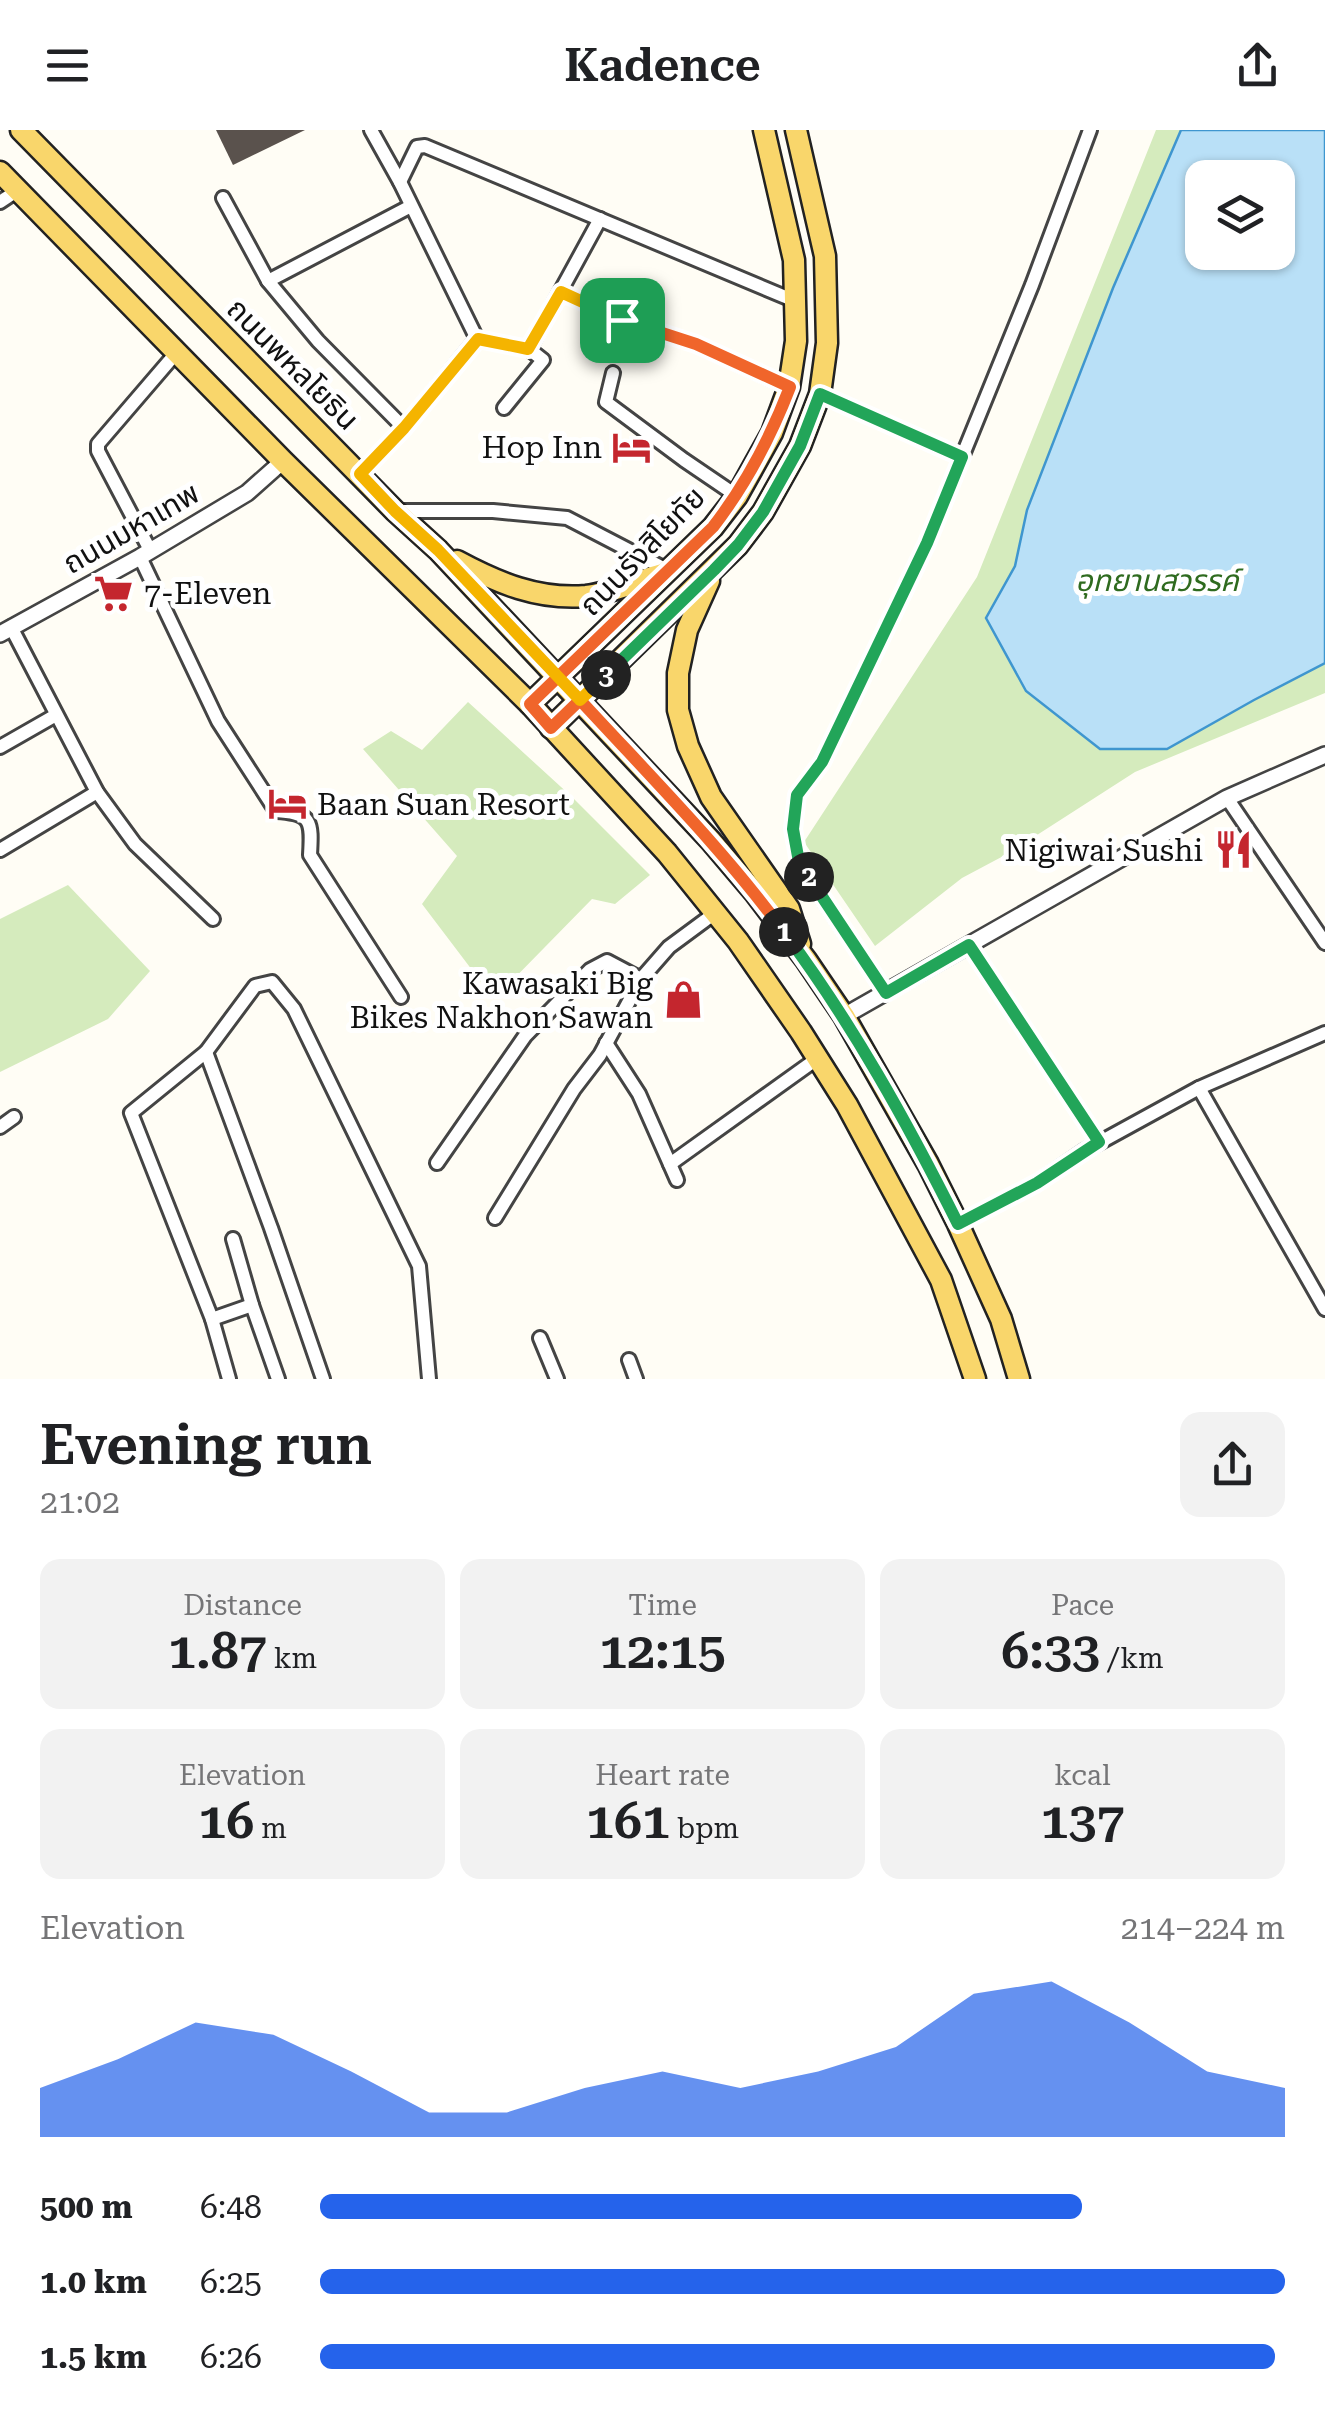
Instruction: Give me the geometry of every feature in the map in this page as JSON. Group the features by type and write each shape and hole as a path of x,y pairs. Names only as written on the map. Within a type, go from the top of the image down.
{"main road":[{"name":"ถนนพหลโยธิน","path":"21,130 395,511 438,550 755,892 844,1016 928,1164 1001,1319 1019,1379"},
{"name":"ถนนรังสิโยทัย","path":"530,704 713,527 737,496 772,433 790,387 796,341 794,260 764,130"},
{"name":"ถนนรังสิโยทัย","path":"551,728 738,545 763,512 800,446 820,394 827,343 824,256 796,130"},
{"path":"0,172 9,196 177,352 282,462 530,704 667,852 738,941 818,1058 874,1153 941,1280 975,1379"},
{"path":"438,550 495,581 540,595 588,596 669,572"},
{"path":"714,570 687,630 678,673 678,710 688,746 711,797 789,910 806,960"}],"street":[{"path":"371,130 478,339"},
{"path":"886,993 799,862 793,829 797,795 822,762 927,543 1090,130"},
{"path":"400,182 418,147 425,146 795,301"},
{"path":"223,198 268,280 318,342 404,428"},
{"path":"268,280 411,206"},
{"path":"528,349 600,219"},
{"path":"561,292 622,320 696,344 790,387"},
{"path":"360,474 478,339"},
{"path":"478,339 528,349 543,360 504,408"},
{"path":"177,352 98,444 98,452 218,721 276,811 304,816 312,827 310,854 401,997"},
{"path":"613,373 606,402 737,496"},
{"path":"820,394 962,457"},
{"name":"ถนนมหาเทพ","path":"6,630 247,492 282,462"},
{"path":"395,511 492,511 567,518 669,572"},
{"path":"6,630 97,792 135,844 213,919"},
{"path":"0,747 56,715"},
{"path":"844,1016 1227,798 1325,755"},
{"path":"0,850 97,792"},
{"path":"1227,798 1325,942"},
{"path":"495,1218 606,1044 641,979 669,947 715,913"},
{"path":"969,945 1099,1142"},
{"path":"437,1162 525,1036 590,970 607,961 641,979"},
{"path":"229,1379 212,1318 131,1112 206,1052 255,986 272,982 294,1009 419,1266 429,1379"},
{"path":"958,1224 1037,1183 1099,1142 1199,1088 1325,1033"},
{"path":"606,1044 639,1094 676,1180"},
{"path":"206,1052 323,1379"},
{"path":"670,1164 818,1058"},
{"path":"1199,1088 1324,1309"},
{"path":"0,1127 14,1117"},
{"path":"232,1239 278,1379"},
{"path":"212,1318 252,1306"},
{"path":"540,1338 558,1379"},
{"path":"630,1360 636,1379"}],"green space":[{"name":"อุทยานสวรรค์","path":"1156,130 1325,130 1325,693 1135,772 1009,853 962,878 875,946 804,842 977,577"},
{"path":"468,702 650,875 615,904 592,899 494,999 422,904 457,856 363,749 391,731 422,750"},
{"path":"68,885 150,971 108,1019 0,1072 0,919"}],"water":[{"name":"อุทยานสวรรค์","path":"1181,130 1325,130 1325,663 1167,749 1100,749 1026,691 986,618 1015,566 1027,510 1113,288"}],"building":[{"path":"216,130 305,130 233,165"}],"place":[{"name":"Hop Inn","path":"632,447"},
{"name":"7-Eleven","path":"114,593"},
{"name":"Baan Suan Resort","path":"287,804"},
{"name":"Nigiwai Sushi","path":"1233,850"},
{"name":"Kawasaki Big Bikes Nakhon Sawan","path":"683,1000"}],"route":[{"path":"622,320 561,292 528,349 478,339 360,474 438,550 558,676 580,700 738,545 763,512 800,446 820,394 962,457 927,543 822,762 797,795 793,829 799,862 886,993 969,945 1099,1142 1037,1183 958,1224 844,1016 755,892 580,700 551,728 530,704 558,676 669,572 713,527 737,496 772,433 790,387 696,344 622,320"}]}
